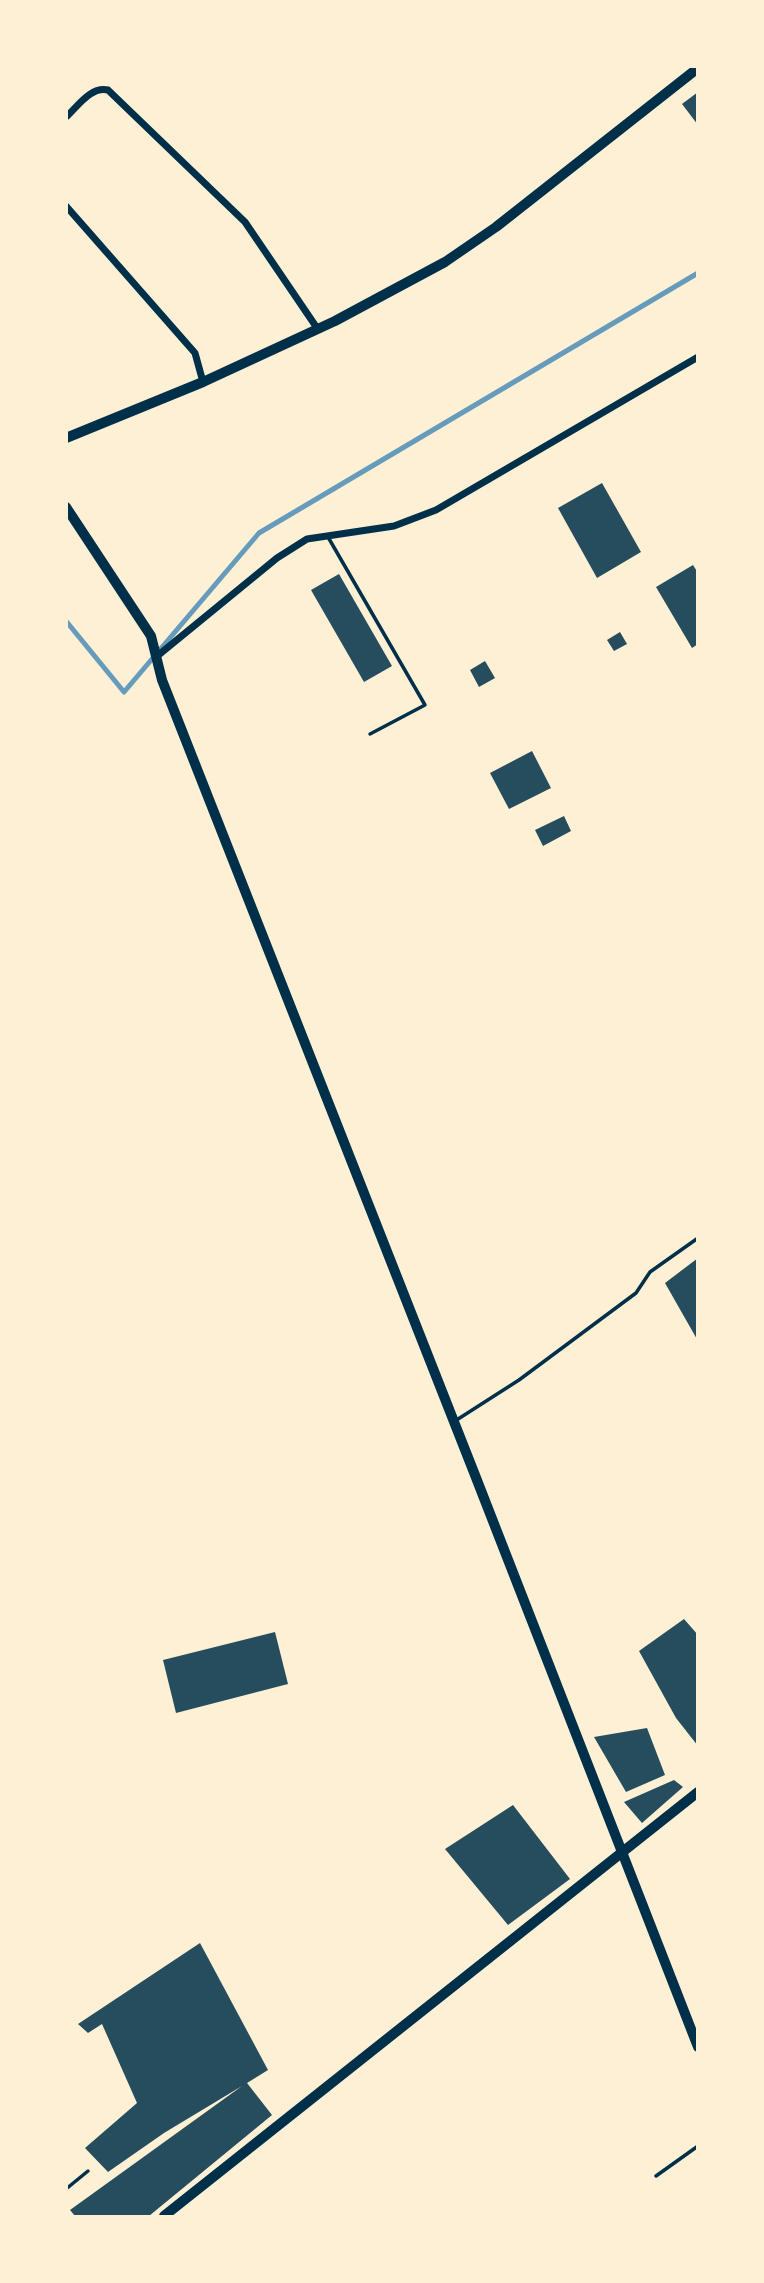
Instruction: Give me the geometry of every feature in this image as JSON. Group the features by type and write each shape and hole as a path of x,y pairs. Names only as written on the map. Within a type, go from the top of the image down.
{"street":[{"path":"66,438 203,382 335,321 445,262 496,227 690,70"},
{"path":"66,117 94,91 108,90 246,222 317,328"},
{"path":"66,206 195,354 203,382"},
{"path":"156,657 277,558 307,539 394,526 436,510 698,356"},
{"path":"66,507 151,636 162,680 281,987 454,1421 698,2047"},
{"path":"164,2217 698,1792"}],"lane":[{"path":"328,537 425,705 370,734"},
{"path":"454,1421 519,1380 636,1293 650,1272 698,1238"},
{"path":"656,2176 698,2146"},
{"path":"66,2189 88,2171"}],"building":[{"path":"698,92 698,125 682,104"},
{"path":"602,483 641,552 597,578 558,508"},
{"path":"693,565 698,573 698,644 692,648 656,587"},
{"path":"339,574 392,666 364,682 311,590"},
{"path":"620,632 627,644 614,651 607,640"},
{"path":"485,661 495,678 479,687 470,670"},
{"path":"532,751 551,788 509,809 490,773"},
{"path":"564,816 571,831 543,846 535,830"},
{"path":"698,1258 698,1341 665,1283"},
{"path":"684,1619 698,1635 698,1746 676,1718 639,1651"},
{"path":"275,1632 288,1684 176,1713 163,1660"},
{"path":"647,1728 665,1775 626,1792 594,1737"},
{"path":"674,1780 683,1787 642,1823 624,1802"},
{"path":"513,1805 570,1879 508,1925 445,1849"},
{"path":"200,1943 268,2070 247,2083 272,2115 149,2216 75,2216 70,2210 242,2086 164,2133 108,2172 85,2148 137,2103 102,2024 88,2033 78,2024"}],"waterway":[{"path":"66,621 124,692 259,533 698,273"}]}
